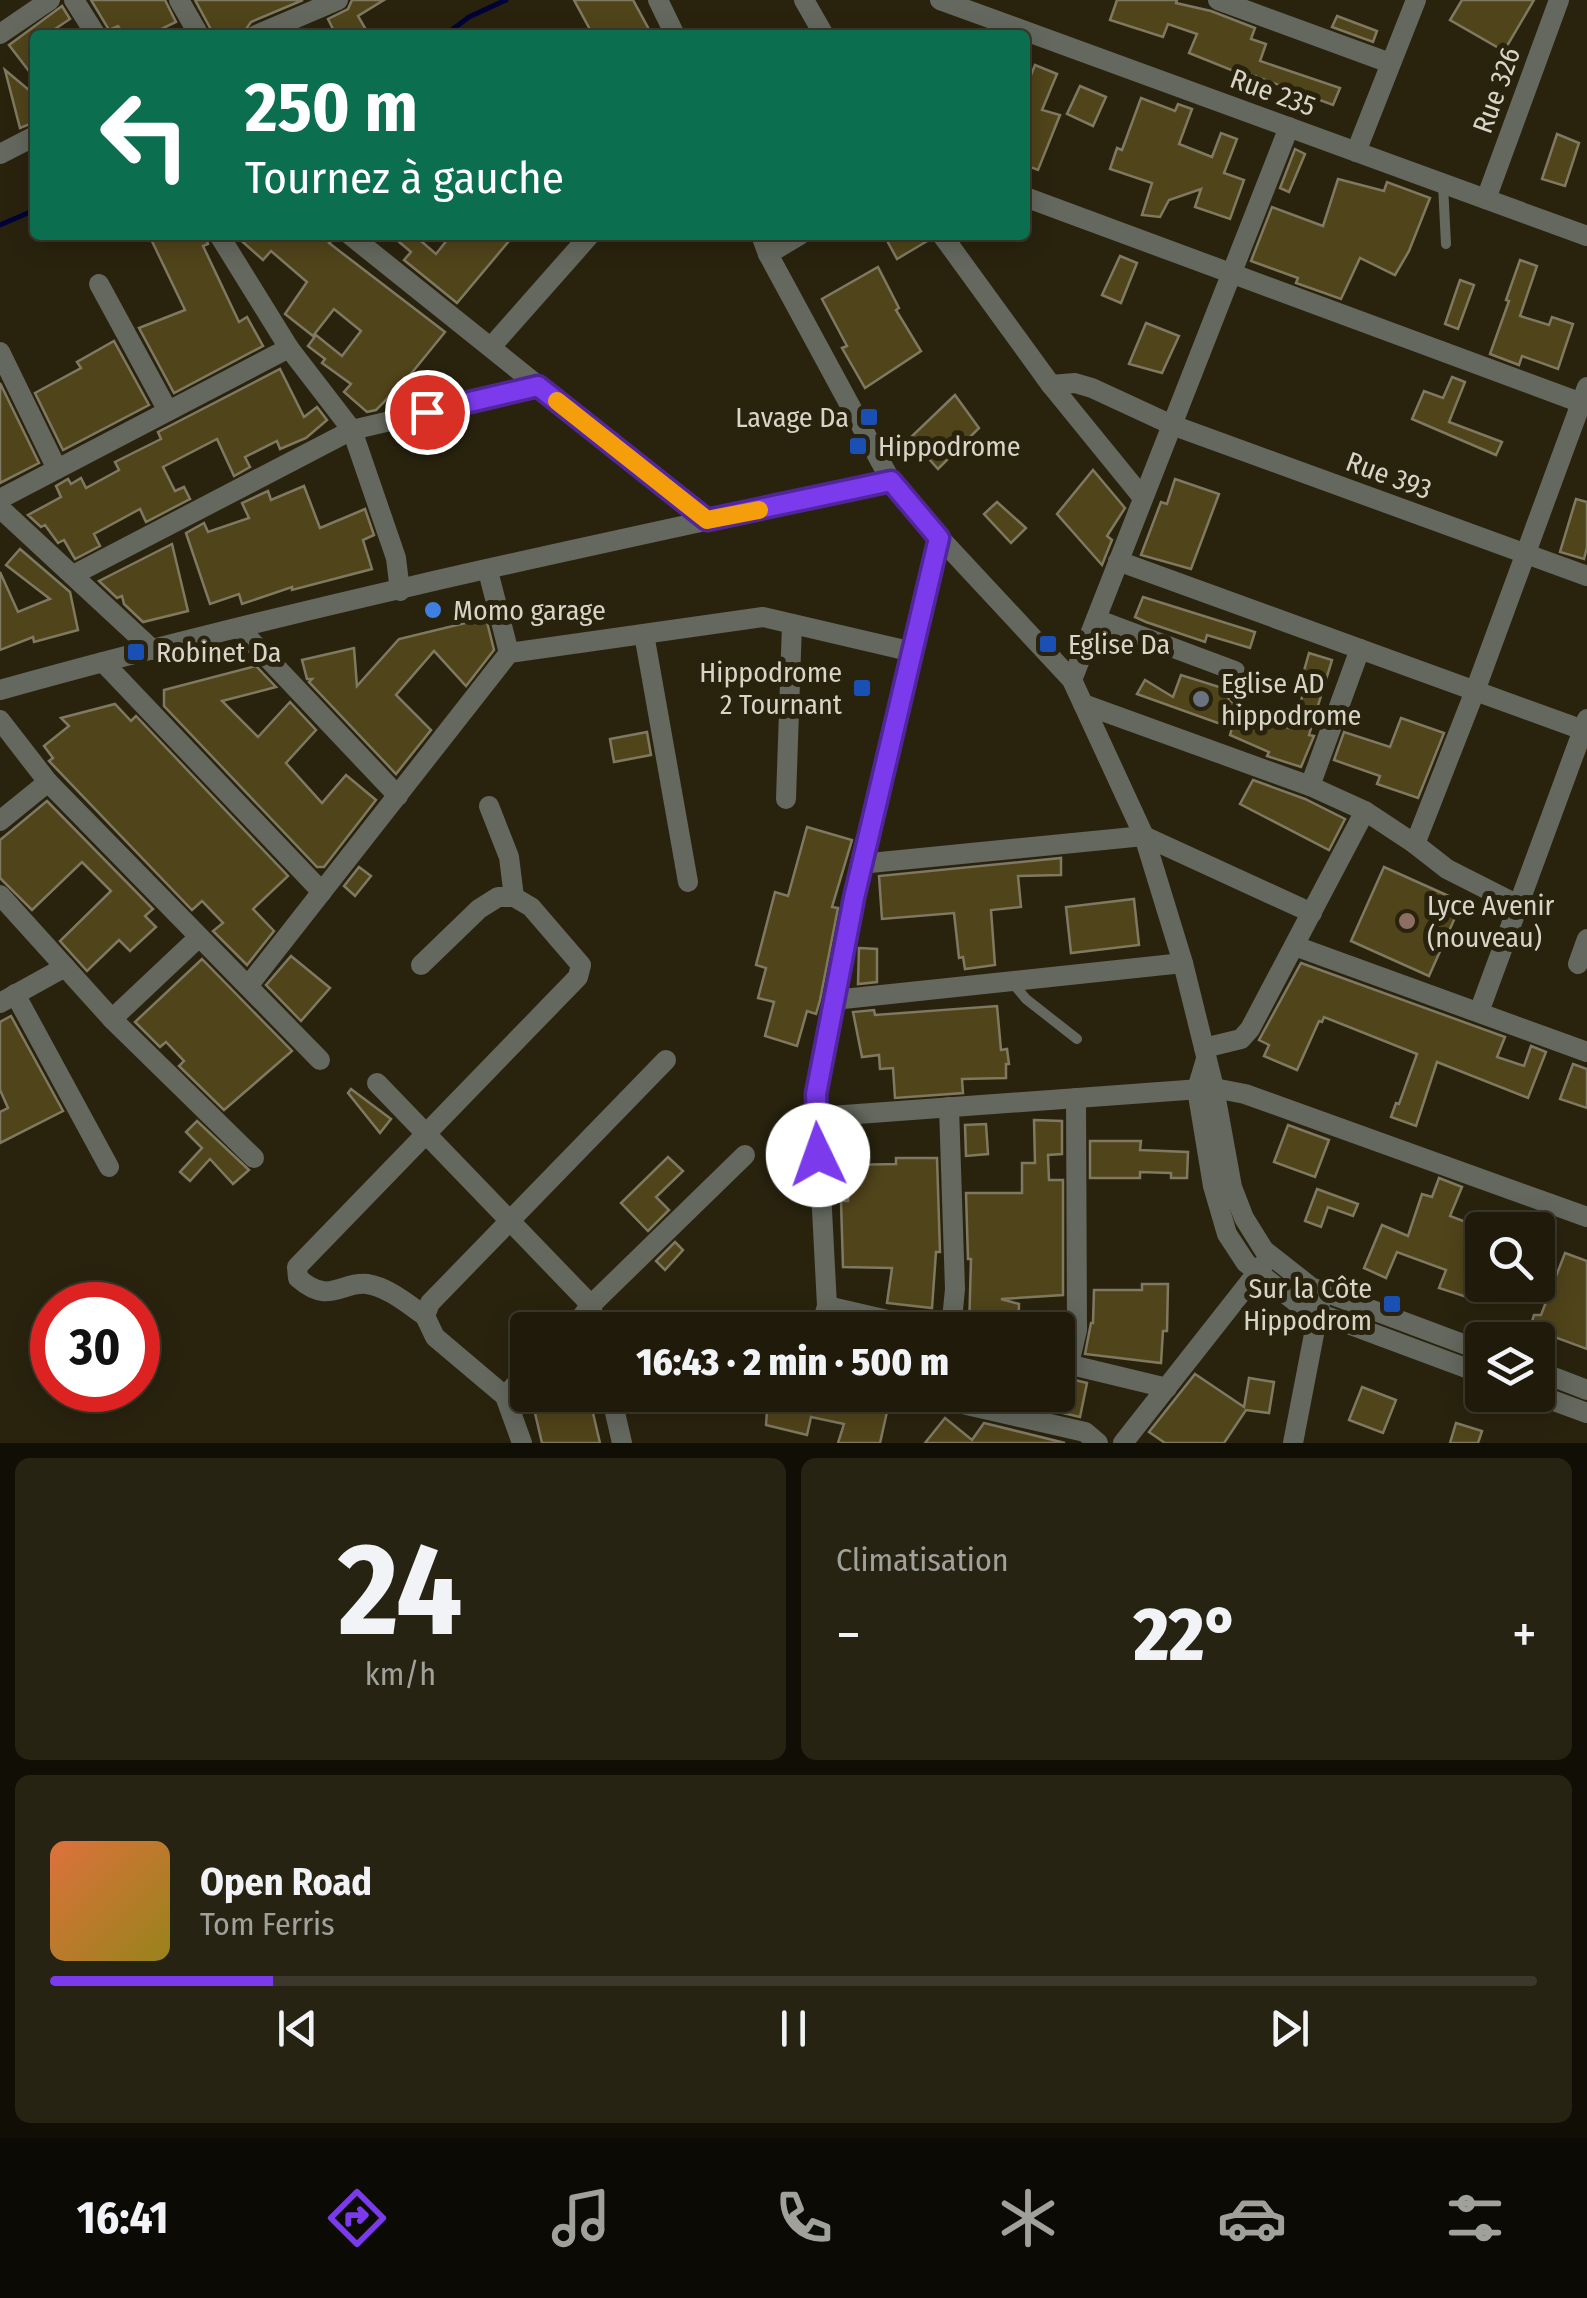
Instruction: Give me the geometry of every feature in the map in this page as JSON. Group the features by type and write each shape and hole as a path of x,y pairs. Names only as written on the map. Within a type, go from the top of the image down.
{"street":[{"path":"0,34 50,0"},
{"path":"74,0 93,30"},
{"path":"179,0 196,30"},
{"path":"264,30 299,8 338,0"},
{"path":"658,0 673,30"},
{"path":"804,0 821,30"},
{"name":"Rue 235","path":"940,0 1024,30"},
{"path":"999,21 1007,0"},
{"path":"1218,0 1390,63"},
{"path":"1356,152 1416,0"},
{"name":"Rue 326","path":"1486,199 1559,0"},
{"name":"Rue 235","path":"1030,32 1587,236"},
{"path":"1072,680 1289,127"},
{"path":"0,154 30,139"},
{"path":"1030,199 1230,275 1585,398 1414,844"},
{"path":"221,240 289,348 352,430 396,558 400,591"},
{"path":"356,240 707,520"},
{"path":"490,347 586,240"},
{"path":"946,240 1051,385 1143,498"},
{"path":"764,244 891,481 1072,680 1144,836 1183,963 1205,1053 1206,1088 1232,1187 1264,1264 1302,1306 1465,1368"},
{"path":"99,284 168,411"},
{"path":"0,498 289,348"},
{"path":"0,352 57,469"},
{"name":"Rue 393","path":"1051,385 1075,382 1172,425 1587,576"},
{"path":"73,575 352,430 538,386"},
{"path":"0,690 400,591 891,481"},
{"path":"0,508 154,650"},
{"path":"825,1312 816,1094 860,864 939,538"},
{"path":"1118,560 1475,691 1585,724 1479,1012"},
{"path":"488,571 510,653"},
{"path":"248,986 510,653 764,617 914,652"},
{"path":"1096,619 1235,672"},
{"path":"786,799 792,624"},
{"path":"240,629 398,796"},
{"path":"644,634 688,882"},
{"path":"1310,786 1360,649"},
{"path":"103,662 322,892"},
{"path":"1083,704 1310,786 1365,810 1447,869 1518,905"},
{"path":"0,720 48,782 320,1060"},
{"path":"0,821 48,782"},
{"path":"489,806 508,857 514,898"},
{"path":"1205,1053 1242,1039 1365,810"},
{"path":"860,864 1144,836 1312,913"},
{"path":"0,895 112,1019 254,1158"},
{"path":"421,965 498,896 514,898 531,907 581,965 578,978 297,1267 298,1278 306,1286 332,1293 366,1284 398,1297 425,1316 435,1337 505,1396 522,1443"},
{"path":"112,1019 199,937"},
{"path":"1578,964 1587,940"},
{"path":"1295,946 1587,1052"},
{"path":"834,1000 1183,963"},
{"path":"65,966 8,998 109,1167"},
{"path":"425,1316 430,1303 666,1060"},
{"path":"378,1083 591,1305 593,1312"},
{"path":"816,1117 1206,1088 1245,1094 1587,1217"},
{"path":"1075,1335 1076,1098"},
{"path":"948,1107 952,1312"},
{"path":"585,1312 746,1156"},
{"path":"1264,1264 1465,1345"},
{"path":"1123,1443 1264,1264"},
{"path":"1294,1443 1322,1290"},
{"path":"827,1306 853,1312"},
{"path":"1075,1366 1166,1388"},
{"path":"1555,1378 1587,1390"},
{"path":"505,1396 510,1391"},
{"path":"1555,1401 1587,1413"},
{"path":"615,1412 622,1443"},
{"path":"997,1412 1085,1432 1098,1443"}],"lane":[{"path":"1444,184 1446,244"},
{"path":"1011,981 1026,1000 1078,1039"}],"building":[{"path":"91,0 165,0 176,22 159,30 121,30 118,26 109,30"},
{"path":"195,0 303,0 251,22 245,30 211,30"},
{"path":"352,0 384,0 358,16 366,30 334,30 328,19 348,9"},
{"path":"574,0 633,0 649,30 590,30"},
{"path":"1117,0 1177,0 1176,3 1255,28 1251,39 1266,44 1260,61 1340,88 1333,105 1189,53 1197,34 1168,24 1163,37 1110,20"},
{"path":"1462,0 1534,0 1504,51 1450,20"},
{"path":"62,6 70,19 54,30 30,30 30,72 9,45"},
{"path":"1337,16 1377,31 1373,42 1332,27"},
{"path":"1035,65 1057,74 1042,110 1060,115 1038,170 1030,167 1030,78"},
{"path":"5,70 30,91 30,124 20,128"},
{"path":"1080,86 1106,97 1093,126 1067,114"},
{"path":"1141,98 1175,111 1178,104 1192,109 1179,144 1212,157 1221,133 1237,139 1224,173 1244,180 1230,219 1195,207 1201,189 1169,200 1160,217 1142,215 1152,183 1110,169 1117,148 1122,150"},
{"path":"1557,134 1579,143 1565,186 1542,179"},
{"path":"1295,149 1305,154 1289,192 1280,188"},
{"path":"1338,179 1384,191 1387,182 1430,198 1395,275 1360,258 1341,299 1251,261 1272,207 1323,226"},
{"path":"151,240 207,240 208,244 203,246 239,322 247,317 263,346 174,393 139,328 185,310"},
{"path":"241,240 330,240 445,332 406,380 376,410 367,412 344,392 351,384 322,363 325,359 308,346 316,335 342,356 361,331 334,309 313,336 285,314 307,282 271,251 263,260"},
{"path":"397,240 420,240 436,254 447,240 510,240 457,303 404,260 411,252"},
{"path":"887,240 929,240 897,259"},
{"path":"1120,256 1137,263 1121,303 1102,295"},
{"path":"1520,260 1537,266 1520,316 1549,325 1552,317 1573,324 1558,369 1522,356 1519,365 1490,354"},
{"path":"878,267 899,308 896,310 921,351 865,388 842,348 847,346 822,299"},
{"path":"1460,280 1474,285 1458,329 1445,324"},
{"path":"1146,323 1179,336 1162,373 1129,364"},
{"path":"114,341 149,405 63,450 35,393 81,368 77,362"},
{"path":"280,369 304,417 317,407 327,420 306,438 280,449 277,441 245,457 250,467 234,476 217,439 163,467 175,491 184,487 190,499 146,522 140,509 94,534 100,546 75,559 64,540 58,543 45,525 41,527 28,515 61,497 56,486 68,479 71,484 81,478 86,488 119,470 115,462 161,439 158,432"},
{"path":"1452,377 1465,382 1449,422 1502,442 1496,455 1412,419 1424,391 1443,398"},
{"path":"0,383 39,463 0,483"},
{"path":"955,395 979,428 938,469 910,438"},
{"path":"1093,470 1125,508 1107,536 1112,540 1102,565 1057,514"},
{"path":"1175,479 1219,494 1191,569 1141,555 1161,502 1167,504"},
{"path":"304,486 320,528 365,509 374,535 363,540 372,569 292,587 242,604 239,594 210,604 186,533 204,523 208,532 249,518 242,503 268,491 271,500"},
{"path":"1576,499 1587,502 1584,559 1560,552"},
{"path":"997,502 1026,528 1011,543 984,514"},
{"path":"172,544 188,611 143,622 124,604 122,596 117,598 99,581"},
{"path":"20,549 70,592 78,630 34,642 33,637 0,650 0,572 18,612 50,599 6,565"},
{"path":"1143,597 1255,632 1250,648 1207,635 1205,642 1135,617"},
{"path":"486,618 494,650 466,686 434,651 396,695 431,730 396,774 309,682 312,679 307,679 302,660 354,648 357,686 399,639"},
{"path":"1309,653 1332,660 1309,735 1314,736 1301,767 1267,756 1269,752 1230,735 1232,728 1137,694 1145,680 1173,697 1181,675 1232,691 1228,700 1264,716 1262,719 1292,729 1303,694 1298,692"},
{"path":"256,666 276,687 222,701 258,737 290,702 316,730 286,763 322,803 346,775 376,800 324,867 317,867 164,706 164,690"},
{"path":"115,704 131,721 136,716 288,876 253,909 274,931 247,965 213,931 223,923 202,901 192,910 49,761 53,758 44,746 69,726 61,718"},
{"path":"1401,718 1444,733 1418,798 1377,784 1380,776 1334,760 1344,732 1390,747"},
{"path":"647,732 651,755 614,762 610,739"},
{"path":"1253,780 1345,819 1329,850 1240,804"},
{"path":"47,801 153,909 145,916 156,927 130,951 119,940 87,971 60,941 111,891 82,862 32,910 0,878 0,840"},
{"path":"807,827 852,840 832,907 838,908 820,1000 816,1014 807,1011 797,1046 765,1036 774,1002 758,998 766,968 756,965 775,892 788,896"},
{"path":"1061,858 1061,875 1018,876 1021,907 991,910 995,965 965,969 963,957 959,958 954,913 882,919 879,876"},
{"path":"359,867 371,876 355,896 344,886"},
{"name":"Lyce Avenir (nouveau)","path":"1384,867 1462,902 1429,976 1351,941"},
{"path":"1134,899 1139,945 1071,953 1066,907"},
{"path":"859,948 877,949 877,982 858,984"},
{"path":"291,956 330,988 301,1021 266,985"},
{"path":"202,959 292,1051 224,1110 179,1066 184,1061 166,1042 160,1047 135,1022"},
{"path":"1301,963 1505,1037 1497,1057 1524,1066 1531,1046 1546,1052 1528,1098 1437,1062 1416,1126 1391,1117 1417,1054 1324,1017 1297,1070 1264,1056 1269,1045 1259,1040"},
{"path":"997,1006 1001,1050 1007,1049 1009,1064 1006,1078 962,1079 963,1093 895,1098 893,1068 880,1069 879,1055 862,1057 853,1012 874,1010 875,1015"},
{"path":"11,1016 63,1111 0,1143 0,1112 8,1108 0,1090 0,1022"},
{"path":"1573,1064 1587,1069 1587,1108 1560,1099"},
{"path":"351,1089 391,1119 380,1133 348,1093"},
{"path":"1034,1120 1062,1121 1062,1154 1048,1155 1049,1180 1063,1180 1063,1295 1001,1299 1019,1304 1019,1312 970,1312 971,1259 966,1193 1022,1193 1022,1163 1035,1163"},
{"path":"197,1121 249,1170 233,1184 210,1159 190,1181 180,1172 202,1148 186,1132"},
{"path":"986,1124 988,1154 966,1156 965,1125"},
{"path":"1288,1125 1329,1140 1315,1177 1274,1162"},
{"path":"1090,1141 1141,1141 1140,1150 1188,1152 1187,1178 1140,1172 1140,1178 1090,1178"},
{"path":"668,1157 683,1171 656,1197 669,1210 648,1231 621,1203"},
{"path":"896,1158 937,1158 940,1252 936,1252 932,1308 887,1303 892,1268 843,1267 841,1201 848,1201 848,1165 896,1164"},
{"path":"1439,1178 1462,1187 1450,1216 1465,1222 1465,1296 1439,1288 1446,1270 1397,1252 1386,1278 1364,1268 1382,1225 1408,1236 1422,1194 1432,1197"},
{"path":"1317,1189 1358,1204 1353,1216 1328,1207 1321,1227 1305,1221"},
{"path":"675,1242 683,1250 665,1270 656,1261"},
{"path":"1565,1253 1587,1261 1587,1349 1555,1337 1555,1322 1532,1322 1534,1315 1541,1315 1546,1302 1555,1302 1555,1279"},
{"path":"1142,1284 1168,1284 1167,1331 1163,1331 1161,1363 1085,1354 1093,1323 1094,1290 1142,1290"},
{"path":"1195,1374 1244,1407 1249,1378 1274,1382 1269,1413 1246,1410 1224,1443 1165,1443 1149,1432"},
{"path":"1075,1380 1087,1383 1080,1417 1058,1412 1075,1412"},
{"path":"1362,1387 1396,1400 1383,1433 1349,1420"},
{"path":"535,1412 593,1412 600,1443 542,1443"},
{"path":"767,1412 887,1412 880,1443 838,1443 844,1424 811,1417 807,1435 766,1425"},
{"path":"945,1418 972,1440 984,1423 1065,1443 925,1443"},
{"path":"1456,1423 1482,1431 1478,1443 1450,1443"}],"waterway":[{"path":"452,30 469,17 506,0"},
{"path":"0,225 30,212"}],"slow traffic":[{"path":"557,401 707,520 759,510"}],"place":[{"name":"Lavage Da","path":"869,417"},
{"name":"Hippodrome","path":"858,446"},
{"name":"Momo garage","path":"433,610"},
{"name":"Eglise Da","path":"1048,644"},
{"name":"Robinet Da","path":"136,652"},
{"name":"Hippodrome 2 Tournant","path":"862,688"},
{"name":"Eglise AD hippodrome","path":"1201,699"},
{"name":"Lyce Avenir (nouveau)","path":"1407,921"},
{"name":"Sur la Côte Hippodrom","path":"1392,1304"}],"route":[{"path":"427,412 538,386 707,520 891,481 939,538 860,864 816,1094 818,1155"}]}
